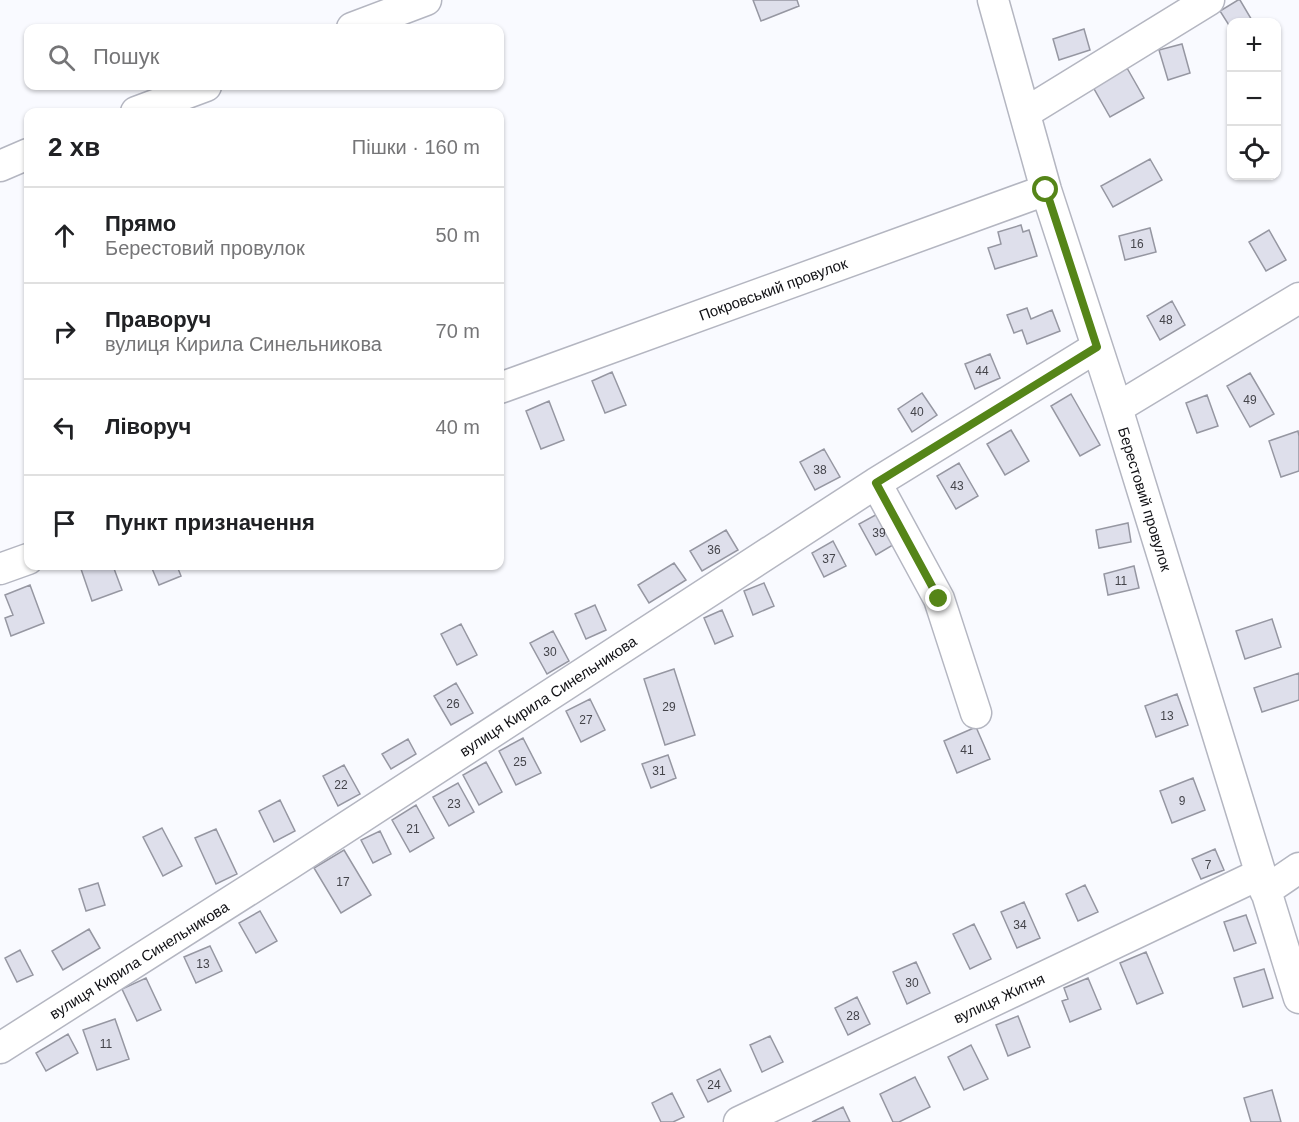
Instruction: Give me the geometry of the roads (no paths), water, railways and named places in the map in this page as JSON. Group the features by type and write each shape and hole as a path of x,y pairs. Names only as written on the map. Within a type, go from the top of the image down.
{"street":[{"path":"363,24 426,0"},
{"name":"Берестовий провулок","path":"993,0 1046,190 1117,408 1299,998"},
{"path":"1025,113 1209,0"},
{"path":"147,108 195,90"},
{"path":"0,166 24,156"},
{"name":"Покровський провулок","path":"504,387 1046,190"},
{"path":"1117,408 1299,298"},
{"name":"вулиця Кирила Синельникова","path":"0,1048 288,865 876,483 1097,347"},
{"path":"876,483 939,599 976,713"},
{"path":"0,569 24,560"},
{"name":"вулиця Житня","path":"739,1122 1262,882 1299,868"}]}
